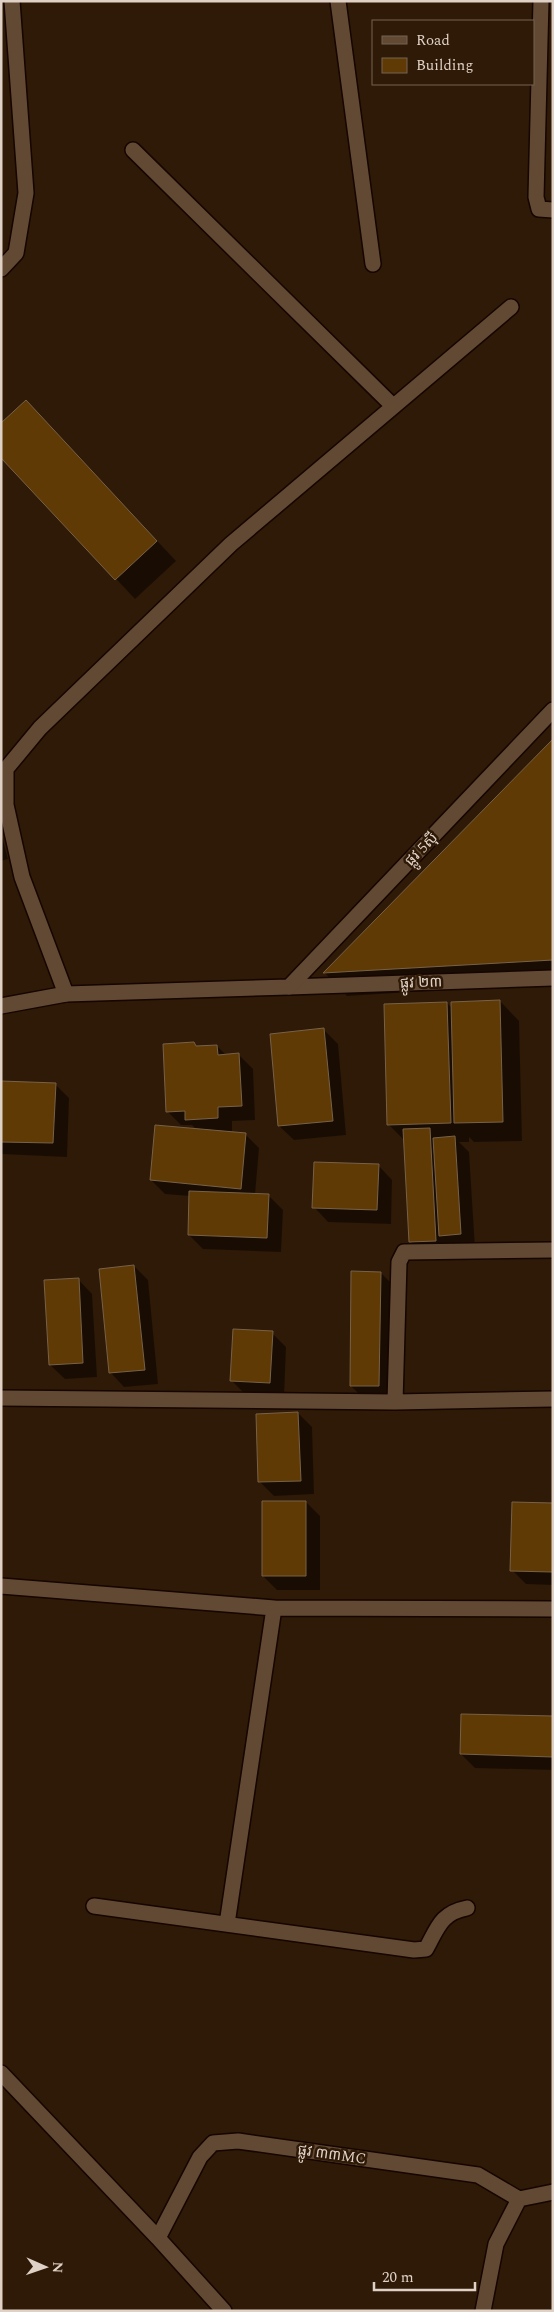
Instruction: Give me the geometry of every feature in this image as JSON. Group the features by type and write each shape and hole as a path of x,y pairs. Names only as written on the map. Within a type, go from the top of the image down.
{"street":[{"path":"1,269 16,253 26,193 12,1"},
{"path":"338,1 373,264"},
{"path":"541,1 536,197 539,209 553,210"},
{"path":"133,150 393,406"},
{"path":"66,994 22,877 6,805 4,766 40,728 232,544 510,307"},
{"name":"ផ្លូវ 5ស៊ី","path":"289,987 553,710"},
{"name":"ផ្លូវ ២៣","path":"1,1006 66,994 553,978"},
{"path":"395,1402 399,1262 404,1252 553,1250"},
{"path":"1,1398 395,1402 553,1399"},
{"path":"1,1586 274,1608 553,1609"},
{"path":"227,1924 274,1608"},
{"path":"94,1906 414,1950 426,1948 444,1919 452,1911 467,1908"},
{"path":"1,2073 158,2238 224,2311"},
{"name":"ផ្លូវ ៣៣MC","path":"158,2238 200,2157 213,2143 238,2141 478,2175 519,2199"},
{"path":"483,2311 496,2244 519,2199 553,2192"}],"building":[{"path":"26,400 157,541 115,580 1,458 1,423"},
{"path":"553,739 553,960 323,973"},
{"path":"500,1000 503,1122 454,1123 451,1002"},
{"path":"447,1002 451,1123 387,1125 384,1004"},
{"path":"324,1028 333,1121 278,1126 270,1034"},
{"path":"194,1042 196,1046 217,1045 218,1055 239,1053 242,1106 218,1107 218,1118 185,1120 185,1111 166,1112 163,1044"},
{"path":"1,1081 56,1083 53,1143 1,1142"},
{"path":"155,1125 246,1133 241,1189 150,1180"},
{"path":"430,1128 436,1241 409,1242 403,1129"},
{"path":"455,1136 461,1234 439,1236 433,1138"},
{"path":"314,1162 379,1164 377,1210 312,1208"},
{"path":"189,1191 269,1194 267,1238 188,1235"},
{"path":"134,1265 145,1370 109,1373 99,1269"},
{"path":"351,1271 381,1272 379,1386 350,1386"},
{"path":"79,1278 83,1363 49,1365 44,1280"},
{"path":"233,1329 273,1331 270,1383 230,1381"},
{"path":"298,1412 301,1481 258,1482 256,1414"},
{"path":"262,1501 306,1501 306,1576 262,1576"},
{"path":"512,1502 553,1503 553,1572 510,1571"},
{"path":"461,1714 553,1716 553,1757 460,1754"}]}
